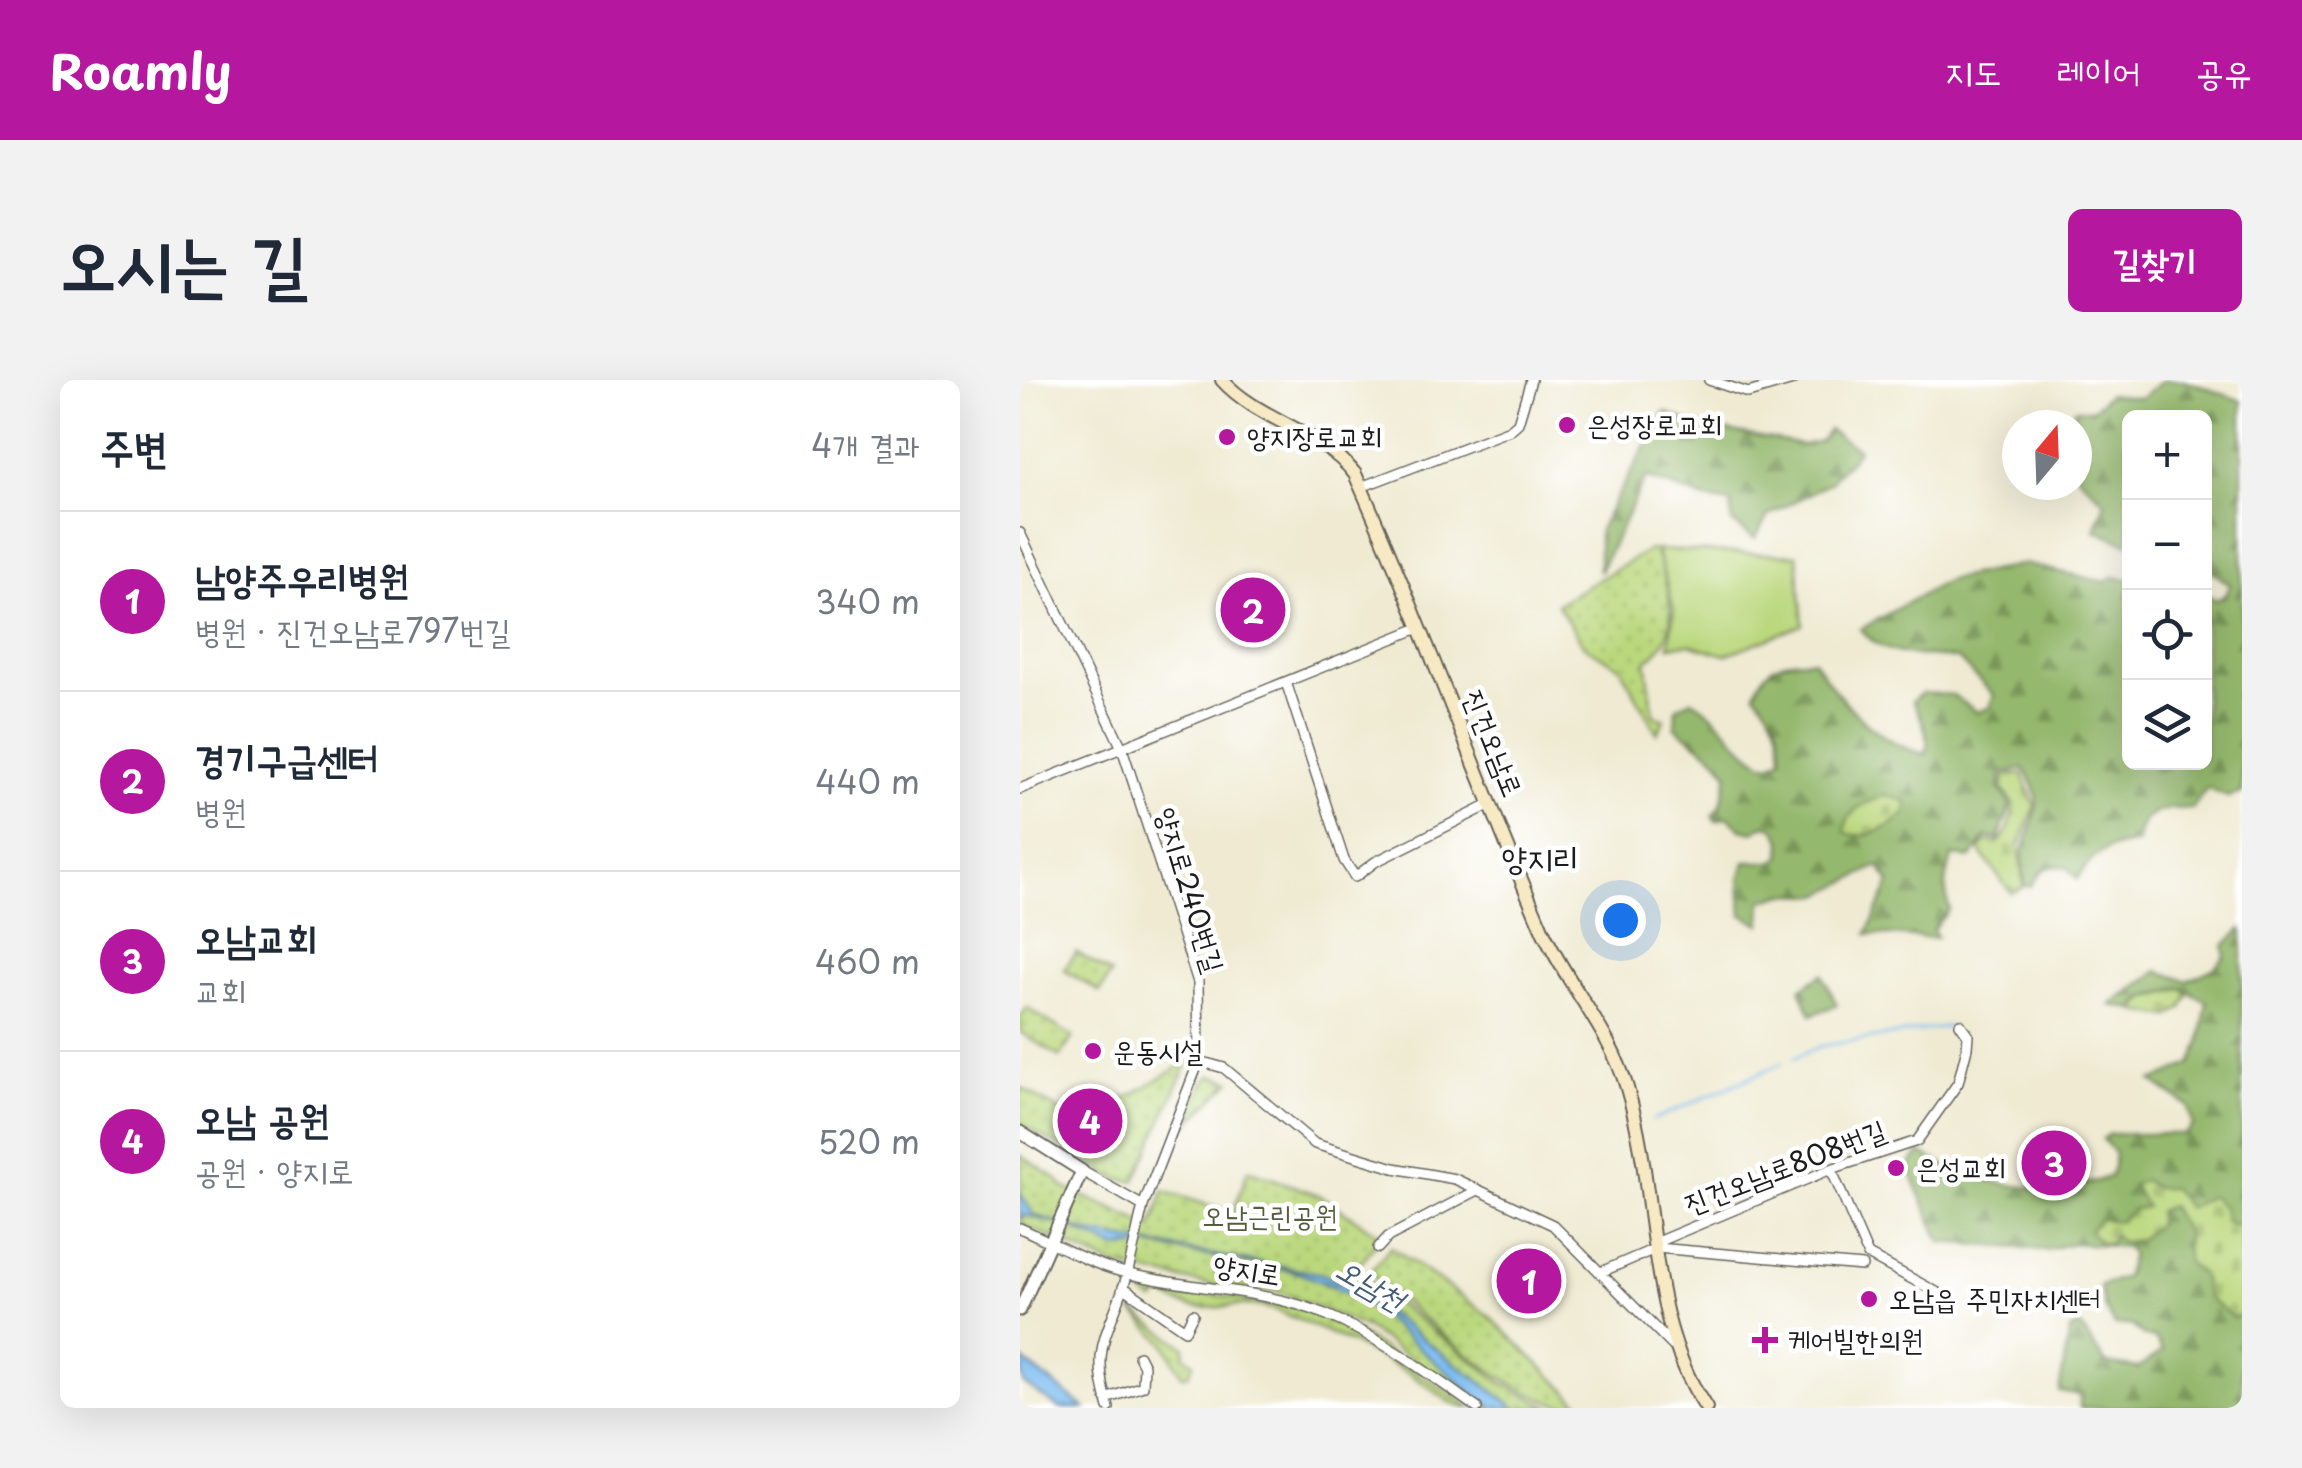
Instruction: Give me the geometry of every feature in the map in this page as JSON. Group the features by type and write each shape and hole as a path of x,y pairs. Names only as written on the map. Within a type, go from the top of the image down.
{"main road":[{"name":"진건오남로","path":"1222,380 1265,414 1339,456 1361,487 1551,949 1618,1063 1633,1112 1673,1346 1706,1408"}],"street":[{"path":"1361,487 1510,430 1520,418 1531,380"},
{"path":"1709,380 1732,390 1757,393 1794,380"},
{"name":"양지로240번길","path":"1020,534 1122,748 1198,982 1199,1061 1144,1206 1123,1287 1100,1345 1100,1376 1107,1404"},
{"path":"1020,789 1419,628"},
{"path":"1286,682 1344,860 1355,877 1375,862 1491,804"},
{"name":"진건오남로808번길","path":"1601,1272 1831,1169 1917,1141 1958,1083 1968,1048 1968,1035 1960,1024"},
{"path":"1199,1061 1224,1068 1314,1144 1394,1168 1455,1179 1553,1225 1673,1346"},
{"path":"1020,1132 1144,1206"},
{"path":"1831,1169 1868,1255 1938,1294"},
{"path":"1020,1310 1082,1171"},
{"path":"1378,1248 1388,1237 1476,1191"},
{"name":"양지로","path":"1021,1229 1048,1244 1127,1273 1204,1290 1273,1297 1326,1314 1396,1352 1476,1408"},
{"path":"1657,1245 1862,1266"},
{"path":"1123,1287 1184,1330 1193,1314"},
{"path":"1107,1404 1143,1386 1144,1366 1139,1356"}],"green space":[{"path":"2163,380 2184,380 2242,401 2242,793 2227,797 2207,788 2192,809 2155,813 2142,824 2138,843 2102,852 2077,879 2067,867 2054,866 2042,871 2031,886 2025,886 2023,855 2037,798 2024,769 2002,772 1999,788 2011,805 1998,840 1986,837 1971,858 1952,856 1945,885 1949,910 1933,929 1937,938 1867,934 1890,882 1878,866 1820,895 1784,894 1762,901 1761,924 1742,915 1740,879 1745,862 1772,862 1781,857 1782,840 1774,827 1765,825 1754,832 1741,829 1728,817 1716,821 1712,816 1721,805 1728,774 1715,757 1675,727 1676,708 1692,700 1714,716 1749,753 1769,765 1782,758 1780,738 1772,715 1755,693 1759,683 1777,665 1814,660 1834,690 1876,731 1926,754 1926,734 1912,701 1922,693 1953,695 1977,712 1989,708 1994,695 1958,659 1893,651 1870,639 1861,629 1948,580 2024,564 2106,582 2113,577 2122,578 2122,770 2212,770 2212,597 2225,596 2230,585 2212,571 2212,410 2122,410 2122,541 2095,530 2105,502 2092,489 2092,410 2109,394 2141,398"},
{"path":"1665,412 1695,425 1803,445 1821,441 1829,430 1858,449 1832,481 1768,516 1755,539 1732,522 1731,503 1706,499 1646,477 1599,573 1599,529"},
{"path":"1649,550 1656,551 1670,610 1666,637 1646,661 1654,716 1665,719 1657,733 1620,667 1584,646 1557,604"},
{"path":"1657,550 1797,555 1803,625 1725,655 1689,644 1669,646 1674,610"},
{"path":"2023,774 2035,807 2019,846 2023,887 2011,893 1979,850 1987,841 2000,841 2009,826 2014,804 2002,788 2005,775"},
{"path":"1886,795 1907,802 1906,813 1869,834 1845,832 1853,812"},
{"path":"2242,929 2242,1408 2080,1408 2080,1395 2059,1391 2070,1330 2080,1326 2106,1363 2138,1368 2163,1351 2155,1338 2144,1336 2131,1325 2115,1325 2105,1309 2100,1286 2125,1277 2132,1254 2126,1247 2073,1243 2045,1250 1941,1242 1908,1167 1920,1152 1989,1180 2063,1188 2111,1176 2115,1154 2103,1139 2109,1134 2185,1134 2193,1125 2188,1106 2152,1081 2191,1064 2200,1043 2207,1002 2180,987 2143,998 2133,1009 2111,1005 2158,971 2187,981 2213,969 2225,956 2224,946"},
{"path":"1076,952 1111,974 1100,992 1064,970"},
{"path":"1822,974 1837,1005 1811,1015 1800,989"},
{"path":"2182,989 2189,994 2182,1008 2169,1017 2135,1011 2145,999"},
{"path":"1027,1008 1073,1037 1060,1057 1020,1032 1020,1018"},
{"path":"1188,1062 1135,1181 1117,1179 1020,1124 1020,1087 1073,1119 1087,1120"},
{"path":"1211,1075 1231,1081 1185,1127 1203,1083"},
{"name":"오남근린공원","path":"1020,1155 1063,1187 1152,1227 1164,1191 1233,1213 1248,1170 1319,1195 1381,1236 1355,1271 1502,1383 1551,1408 1483,1408 1365,1327 1280,1292 1216,1286 1115,1266 1022,1225"},
{"path":"2144,1180 2155,1188 2172,1188 2188,1208 2211,1196 2223,1207 2225,1221 2242,1227 2242,1314 2233,1318 2207,1297 2202,1274 2187,1263 2186,1232 2170,1206 2158,1211 2158,1224 2139,1240 2121,1242 2114,1235 2110,1244 2099,1242 2089,1230 2100,1219 2119,1222 2132,1210 2146,1207 2134,1185"},
{"path":"1391,1247 1489,1316 1585,1408 1558,1404 1529,1393 1443,1335 1369,1273"},
{"path":"1141,1284 1302,1308 1365,1337 1472,1408 1453,1403 1373,1354 1280,1312 1248,1305 1194,1307 1162,1294 1154,1301 1137,1290"},
{"path":"1132,1310 1185,1347 1184,1356 1194,1362 1189,1374 1182,1376 1164,1343"}],"water":[{"path":"1020,1193 1034,1215 1095,1234 1323,1274 1361,1293 1516,1408 1494,1408 1476,1397 1374,1309 1332,1286 1297,1272 1148,1245 1117,1249 1068,1226 1024,1215 1020,1219"},
{"path":"1020,1358 1085,1408 1059,1408 1023,1383"}],"waterway":[{"path":"1793,1059 1821,1046 1950,1026"},
{"path":"1653,1120 1783,1063"}],"place":[{"name":"은성장로교회","path":"1567,425"},
{"name":"양지장로교회","path":"1227,437"},
{"name":"경기구급센터","path":"1253,610"},
{"name":"운동시설","path":"1093,1051"},
{"name":"오남 공원","path":"1090,1121"},
{"name":"오남교회","path":"2054,1163"},
{"name":"은성교회","path":"1896,1168"},
{"name":"남양주우리병원","path":"1529,1281"},
{"name":"오남읍 주민자치센터","path":"1869,1299"},
{"name":"케어빌한의원","path":"1765,1340"}],"district":[{"name":"양지리","path":"1540,859"}],"water label":[{"name":"오남천","path":"1370,1285"}]}
